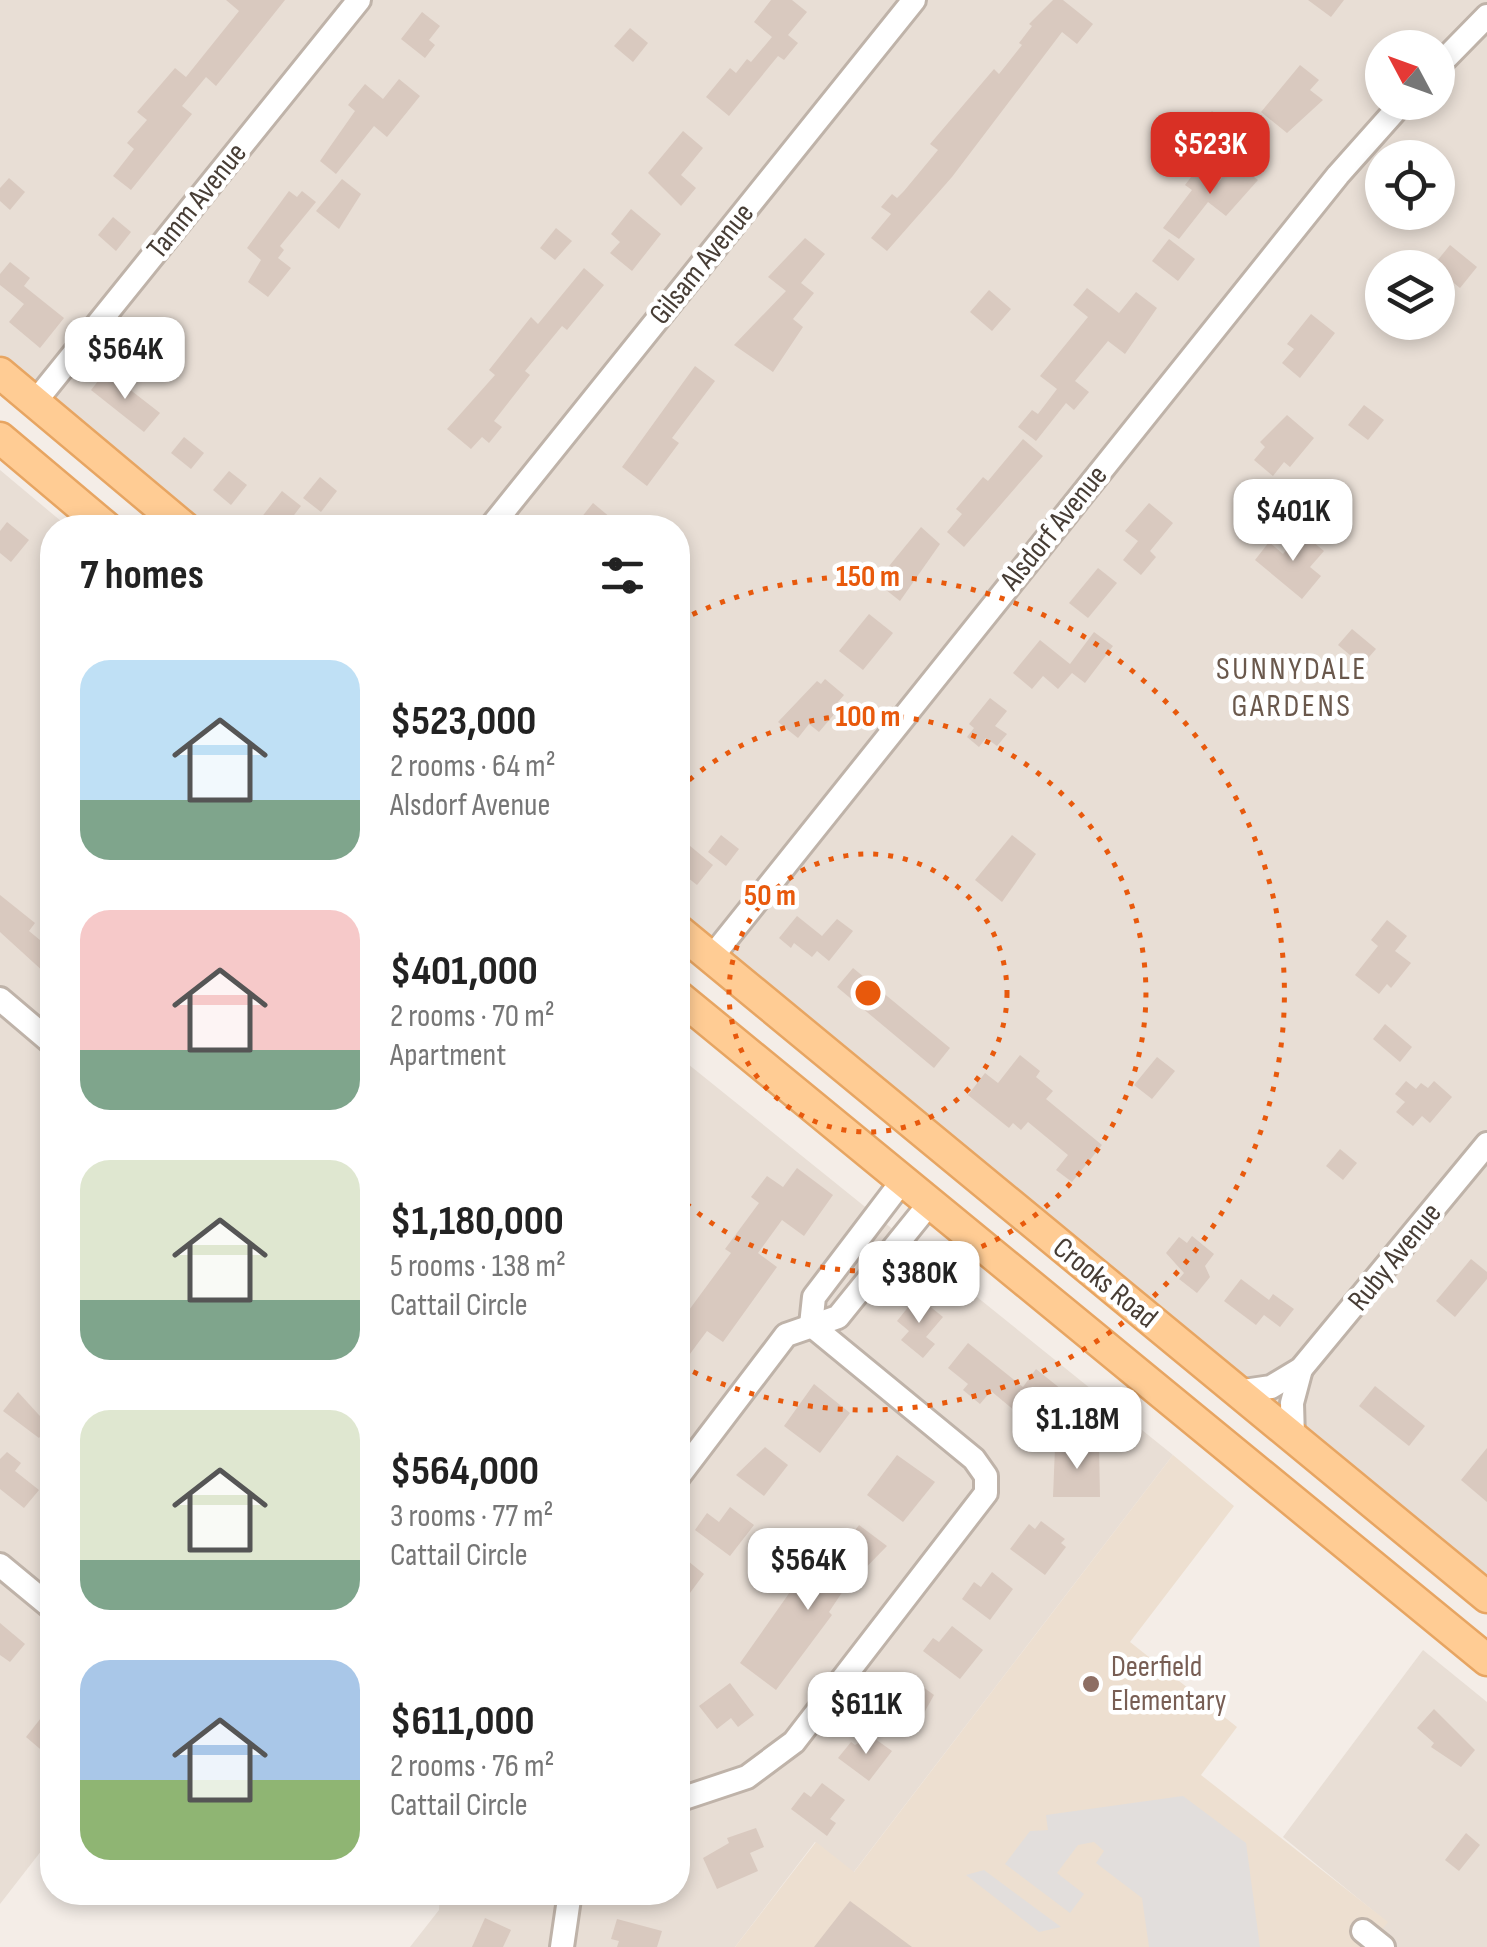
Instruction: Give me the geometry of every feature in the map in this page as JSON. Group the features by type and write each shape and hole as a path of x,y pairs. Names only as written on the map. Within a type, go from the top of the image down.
{"main road":[{"path":"0,373 170,515"},
{"path":"0,438 92,515"},
{"name":"Crooks Road","path":"690,940 1487,1597"},
{"name":"Crooks Road","path":"690,1008 1487,1660"},
{"path":"992,1256 1015,1263 1028,1261 1038,1256 1046,1236"},
{"path":"1229,1449 1240,1439 1262,1432 1293,1438"}],"street":[{"name":"Tamm Avenue","path":"35,402 360,0"},
{"name":"Gilsam Avenue","path":"500,515 914,0"},
{"path":"1455,49 1487,16"},
{"name":"Alsdorf Avenue","path":"710,958 1386,120"},
{"path":"0,999 40,1032"},
{"name":"Ruby Avenue","path":"1237,1392 1272,1387 1302,1369 1487,1144"},
{"path":"810,1325 814,1297 903,1180"},
{"path":"690,1461 786,1336 838,1318 930,1203"},
{"path":"690,1796 746,1777 794,1742 986,1493 986,1476 974,1459 810,1325"},
{"name":"Ruby Avenue","path":"1293,1438 1292,1403 1302,1369"},
{"path":"0,1565 40,1598"},
{"path":"562,1947 568,1905"},
{"path":"1363,1931 1383,1947"}],"shaded area":[{"name":"SUNNYDALE GARDENS","path":"0,0 1487,0 1487,1577 690,921 690,515 195,515 0,355"},
{"path":"0,470 54,515 40,515 40,1852 0,1904"},
{"path":"690,1066 1173,1455 853,1873 815,1842 735,1947 410,1947 439,1905 690,1905"},
{"name":"Deerfield Elementary","path":"1173,1455 1234,1506 1130,1642 1237,1727 1201,1775 1388,1922 1368,1947 735,1947 816,1842 854,1872"},
{"path":"1423,1650 1487,1702 1487,1947 1368,1947 1387,1922 1283,1837"},
{"path":"1183,1796 1246,1843 1260,1947 1149,1947 1142,1898 1096,1863 1104,1851 1094,1842 1078,1845 1057,1873 1084,1894 1070,1913 1005,1864 1030,1831 1048,1830 1046,1815"},
{"path":"984,1870 1061,1927 1039,1932 966,1875"}],"building":[{"path":"226,0 285,0 216,86 206,77 182,106 192,114 131,190 113,176 134,149 127,143 147,120 137,112 175,68 186,77 239,11"},
{"path":"771,0 792,0 807,12 788,35 798,43 784,60 778,56 729,116 706,97 730,68 736,73 747,59 751,62 772,37 754,22"},
{"path":"1053,0 1063,0 1093,24 1077,44 1062,32 952,177 887,251 871,238 891,214 881,207 892,194 897,198 904,191 938,150 930,144 994,69 999,74 1022,45 1019,43 1032,26 1029,24"},
{"path":"1308,0 1344,0 1331,17"},
{"path":"422,12 440,26 429,40 435,45 425,58 401,39"},
{"path":"630,28 648,43 633,62 614,46"},
{"path":"1300,65 1319,80 1310,90 1323,100 1287,133 1261,112"},
{"path":"399,79 420,96 387,137 374,126 336,174 320,161 355,111 348,105 365,84 383,99"},
{"path":"1212,111 1230,127 1216,144 1197,128"},
{"path":"683,131 703,148 681,175 696,188 681,206 648,173"},
{"path":"1234,162 1258,180 1226,216 1208,202 1179,239 1163,228 1192,190 1185,185 1198,168 1218,183"},
{"path":"9,178 25,192 10,210 0,201 0,188"},
{"path":"342,179 361,194 339,229 316,211"},
{"path":"289,191 297,197 302,191 316,202 280,246 284,250 278,258 291,268 268,297 248,282 261,260 247,248"},
{"path":"631,209 661,234 632,271 610,253 620,242 611,234"},
{"path":"113,217 131,232 116,251 98,235"},
{"path":"556,228 572,241 555,260 540,248"},
{"path":"805,238 825,254 801,283 814,293 793,319 803,327 773,372 734,345 786,291 768,277"},
{"path":"1169,239 1195,259 1178,281 1152,261"},
{"path":"1450,245 1477,267 1460,288 1455,284 1455,250 1446,250"},
{"path":"10,262 30,278 24,286 64,318 40,348 9,322 24,304 0,285 0,274"},
{"path":"584,268 604,285 567,330 562,326 525,371 530,375 494,421 502,427 489,443 482,437 471,449 447,429 495,375 489,370 531,317 538,324"},
{"path":"1087,288 1119,313 1136,292 1157,308 1125,354 1108,341 1075,381 1089,392 1074,410 1066,403 1036,441 1018,427 1032,410 1038,414 1057,389 1040,376 1088,317 1073,305"},
{"path":"989,290 1011,309 992,331 970,312"},
{"path":"1311,314 1335,333 1300,378 1282,363 1294,349 1287,344"},
{"path":"695,366 715,381 672,438 679,443 647,486 622,467"},
{"path":"106,371 160,413 144,432 91,390"},
{"path":"1364,405 1384,420 1368,440 1348,425"},
{"path":"1287,415 1314,438 1290,467 1284,462 1273,476 1254,460 1265,447 1260,442"},
{"path":"184,437 204,453 191,469 171,453"},
{"path":"1023,439 1043,456 964,547 947,532 962,514 956,509 983,477 988,481"},
{"path":"229,471 247,485 231,505 213,490"},
{"path":"320,477 337,491 321,512 303,498"},
{"path":"282,491 301,506 294,515 263,515"},
{"path":"593,503 607,515 583,515"},
{"path":"1149,503 1173,523 1150,551 1156,557 1141,575 1123,560 1138,541 1125,531"},
{"path":"7,522 29,540 11,562 0,553 0,531"},
{"path":"921,527 940,544 900,601 876,582"},
{"path":"1301,532 1324,551 1310,567 1321,576 1302,599 1255,560 1269,542 1283,554"},
{"path":"1098,568 1117,583 1088,618 1069,603"},
{"path":"869,614 893,633 863,670 839,651"},
{"path":"1352,629 1376,649 1362,665 1338,645"},
{"path":"1094,632 1113,646 1085,683 1072,673 1058,689 1043,676 1032,689 1013,673 1040,640 1070,664"},
{"path":"825,679 844,695 838,702 842,705 819,732 809,724 798,738 778,722 817,681 821,684"},
{"path":"990,698 1007,711 995,726 1007,734 997,746 986,738 979,747 967,737 974,728 969,724"},
{"path":"721,835 739,849 726,866 708,852"},
{"path":"1012,835 1036,854 1002,902 975,880"},
{"path":"690,846 713,865 697,885 690,879"},
{"path":"0,895 35,923 29,931 40,940 40,968 0,932"},
{"path":"797,916 822,936 837,919 853,931 829,961 817,951 812,957 794,943 791,948 779,938"},
{"path":"1387,920 1407,936 1395,951 1411,963 1391,988 1387,984 1379,994 1355,975 1378,946 1371,940"},
{"path":"853,968 950,1048 934,1068 837,987"},
{"path":"1385,1024 1412,1047 1400,1062 1373,1039"},
{"path":"1020,1055 1040,1071 1036,1077 1053,1091 1046,1099 1102,1145 1072,1182 1056,1170 1068,1155 1028,1122 1021,1130 1013,1123 1009,1128 968,1095 985,1073 998,1083"},
{"path":"1157,1057 1175,1071 1152,1099 1134,1085"},
{"path":"1406,1081 1416,1089 1421,1083 1428,1088 1434,1081 1452,1097 1430,1123 1422,1116 1413,1126 1396,1112 1405,1102 1395,1094"},
{"path":"1340,1149 1357,1163 1343,1180 1326,1166"},
{"path":"797,1168 833,1195 804,1236 782,1220 758,1253 777,1267 723,1342 707,1331 690,1354 690,1309 731,1253 725,1249 759,1203 751,1197 767,1176 783,1187"},
{"path":"1192,1236 1214,1254 1205,1266 1210,1277 1197,1293 1179,1279 1184,1273 1166,1253 1179,1237 1187,1243"},
{"path":"1471,1259 1487,1272 1487,1279 1455,1317 1436,1301"},
{"path":"1241,1279 1269,1300 1273,1294 1294,1309 1280,1327 1264,1315 1256,1325 1224,1301"},
{"path":"917,1296 943,1317 926,1337 935,1344 923,1358 901,1340 909,1331 897,1321"},
{"path":"968,1343 1023,1387 1036,1369 1076,1401 1046,1437 991,1391 980,1404 963,1390 968,1384 948,1368"},
{"path":"814,1384 850,1413 820,1453 784,1426"},
{"path":"1375,1386 1425,1426 1409,1446 1359,1406"},
{"path":"18,1392 40,1416 40,1437 39,1438 3,1411"},
{"path":"1099,1446 1100,1497 1053,1497 1055,1447"},
{"path":"765,1447 788,1465 764,1496 736,1475"},
{"path":"1487,1448 1487,1502 1461,1480"},
{"path":"7,1452 21,1463 15,1471 39,1490 24,1508 0,1489 0,1459"},
{"path":"897,1455 935,1482 903,1522 867,1495"},
{"path":"730,1507 754,1525 730,1556 695,1530 707,1513 719,1522"},
{"path":"1041,1521 1065,1539 1061,1543 1066,1547 1045,1575 1010,1549 1029,1524 1035,1529"},
{"path":"859,1525 887,1546 843,1591 829,1612 832,1615 776,1690 740,1663 797,1582 817,1592 841,1561 835,1557"},
{"path":"690,1563 704,1574 690,1593"},
{"path":"992,1572 1013,1589 990,1620 962,1599 974,1582 981,1587"},
{"path":"0,1623 25,1644 10,1662 0,1655"},
{"path":"952,1626 983,1650 960,1679 923,1651 933,1638 939,1642"},
{"path":"912,1679 934,1695 914,1731 880,1705 892,1689 900,1694"},
{"path":"730,1683 754,1715 738,1727 731,1718 717,1729 699,1706"},
{"path":"1434,1709 1475,1750 1461,1767 1431,1747 1434,1743 1417,1728"},
{"path":"40,1719 40,1749 26,1737"},
{"path":"871,1736 892,1751 869,1781 838,1758 851,1742 855,1745"},
{"path":"822,1783 845,1800 830,1819 836,1823 827,1836 791,1809 804,1792 811,1797"},
{"path":"756,1828 764,1847 750,1853 758,1871 717,1889 703,1858 729,1843 727,1838"},
{"path":"1466,1833 1480,1845 1459,1871 1445,1860"},
{"path":"850,1901 912,1947 814,1947"},
{"path":"485,1918 511,1930 503,1947 472,1947"},
{"path":"617,1919 662,1931 657,1947 617,1947 619,1941 611,1939"}],"place":[{"name":"Deerfield Elementary","path":"1091,1684"}],"district":[{"name":"SUNNYDALE GARDENS","path":"1292,688"}]}
